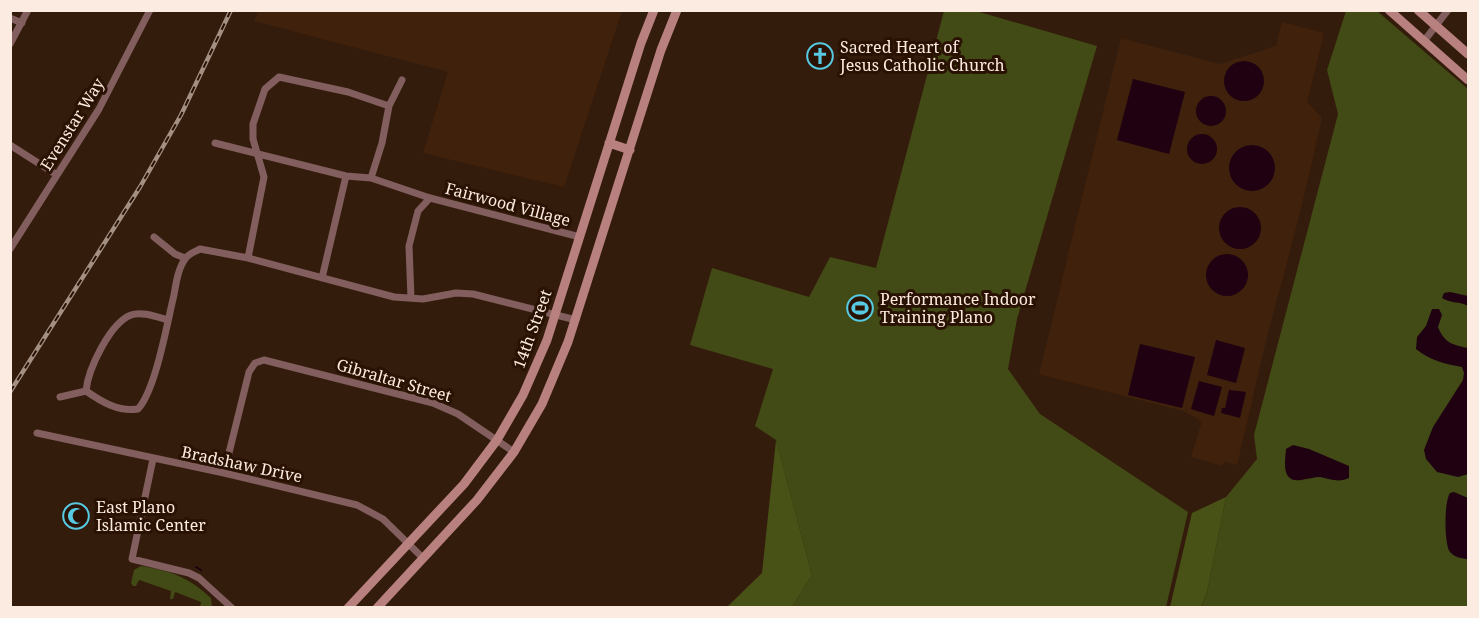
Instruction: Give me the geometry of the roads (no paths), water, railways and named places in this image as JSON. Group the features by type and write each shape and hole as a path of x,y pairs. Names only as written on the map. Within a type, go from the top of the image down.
{"main road":[{"name":"14th Street","path":"348,608 464,483 497,440 531,378 555,314 654,10"},
{"path":"376,608 477,500 514,452 551,385 576,320 662,50 677,10"},
{"path":"1389,10 1468,80"},
{"path":"1418,10 1468,54"},
{"path":"642,43 662,50"},
{"path":"609,143 630,150"}],"street":[{"path":"10,44 28,10"},
{"name":"Evenstar Way","path":"10,249 99,109 150,10"},
{"path":"1424,41 1448,10"},
{"path":"10,18 22,23"},
{"path":"248,258 264,177 253,139 254,118 265,89 279,76 348,92 389,106"},
{"path":"370,178 382,143 389,106 402,80"},
{"name":"Fairwood Village","path":"215,143 346,176 370,178 430,198 580,237"},
{"path":"10,145 57,175"},
{"path":"322,278 346,176"},
{"name":"Fairwood Village","path":"411,298 409,246 418,211 430,198"},
{"path":"154,237 175,254 185,258"},
{"path":"60,397 86,391 100,401 120,409 138,409 150,391 180,269 185,258 200,249 248,258 394,297 423,299 456,293 473,294 576,320"},
{"path":"86,391 87,378 97,356 121,322 132,314 143,314 168,320"},
{"name":"Gibraltar Street","path":"224,473 249,372 255,363 264,360 433,403 458,414 514,452"},
{"name":"Bradshaw Drive","path":"37,434 224,473 357,505 383,519 423,558"},
{"path":"153,459 132,559 189,573 199,578 232,608"}],"waterway":[{"path":"196,567 201,570"}],"railway":[{"path":"10,392 140,187 181,115 231,10"}],"place":[{"name":"Sacred Heart of Jesus Catholic Church","path":"820,56"},
{"name":"Performance Indoor Training Plano","path":"860,308"},
{"name":"East Plano Islamic Center","path":"76,516"}]}
